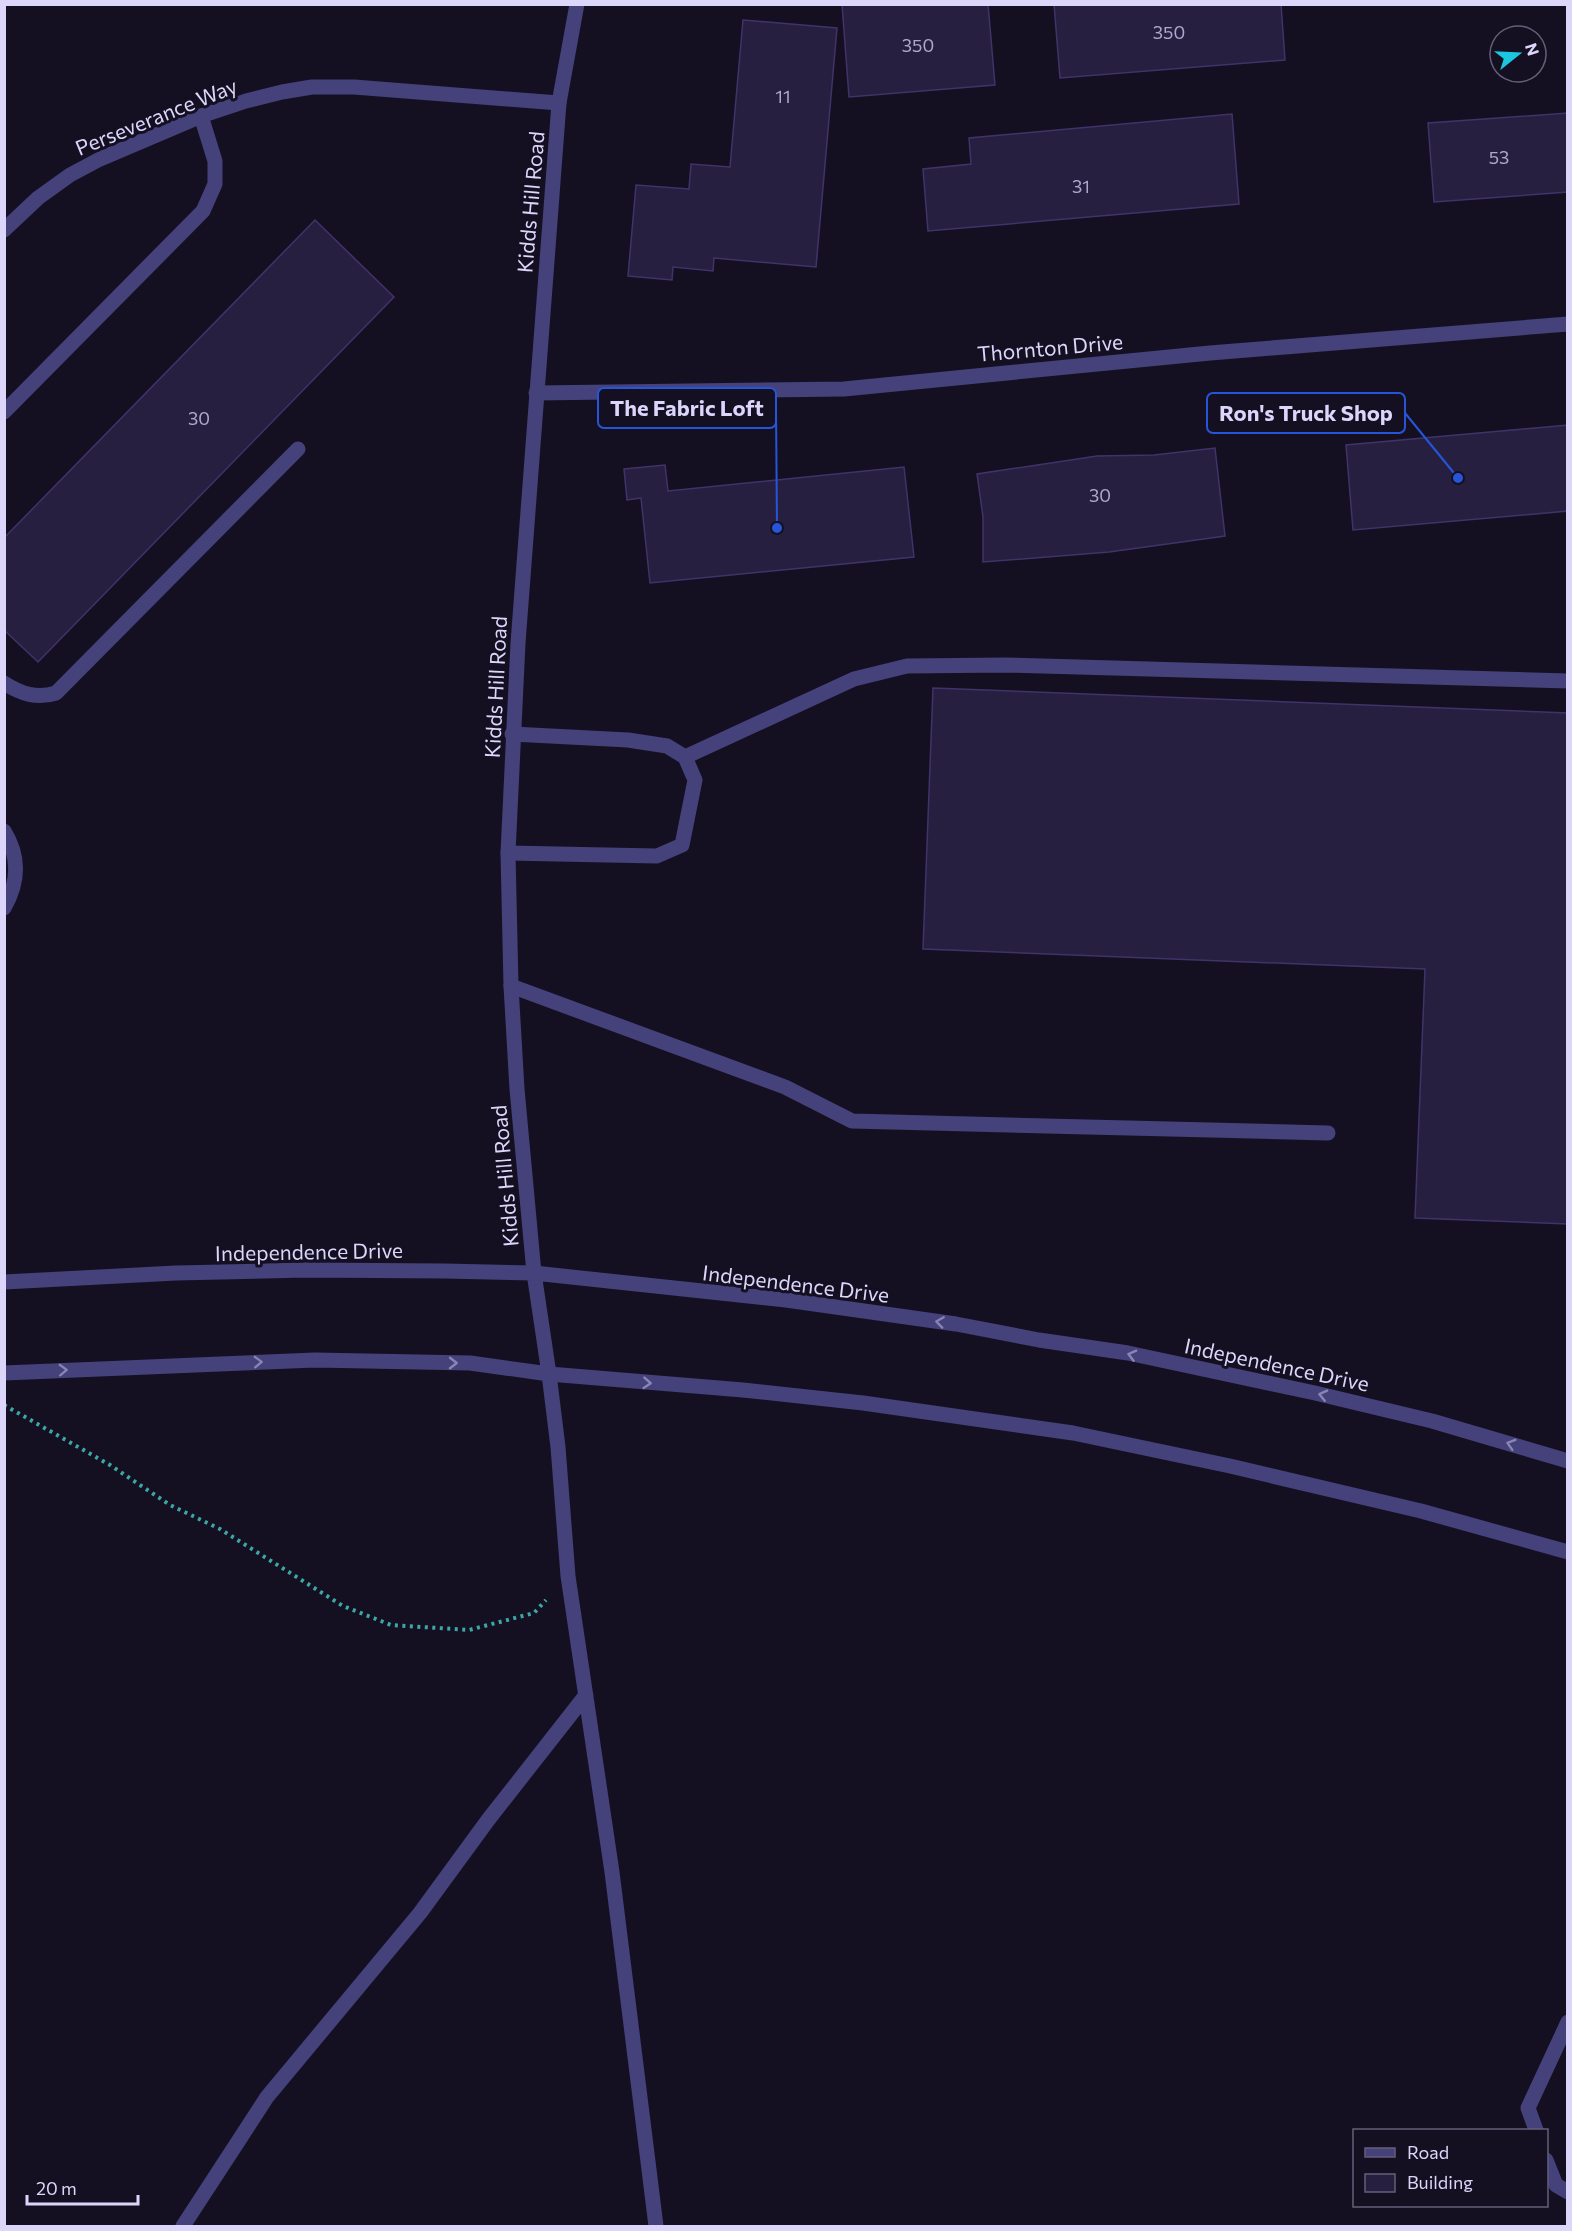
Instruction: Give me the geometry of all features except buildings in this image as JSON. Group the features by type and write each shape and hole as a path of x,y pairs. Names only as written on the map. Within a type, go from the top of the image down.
{"street":[{"name":"Kidds Hill Road","path":"578,4 559,103 512,735 508,853 511,986 517,1089 534,1273 558,1448 568,1575 612,1872 656,2226"},
{"name":"Perseverance Way","path":"4,230 38,198 70,175 100,159 201,116 246,101 312,87 388,89 559,103"},
{"path":"4,412 203,211 215,184 215,161 201,116"},
{"name":"Thornton Drive","path":"536,393 844,389 1210,353 1568,324"},
{"path":"4,683 22,693 43,697 56,693 298,449"},
{"path":"685,757 854,680 907,666 1007,665 1568,681"},
{"path":"508,853 657,856 682,845 695,780 685,757 667,746 628,740 512,735"},
{"path":"4,831 13,845 16,862 16,880 12,894 4,908"},
{"path":"511,986 785,1087 852,1121 1328,1133"},
{"name":"Independence Drive","path":"4,1282 176,1273 305,1270 534,1273 786,1300 956,1324 1039,1340 1128,1353 1432,1421 1568,1461"},
{"path":"4,1373 315,1360 470,1363 549,1374 743,1390 863,1403 1073,1433 1330,1488 1568,1552"},
{"path":"183,2226 267,2097 420,1913 488,1820 586,1695"},
{"path":"1536,2129 1527,2108 1568,2022"},
{"path":"1548,2165 1556,2186 1568,2192"}],"path":[{"path":"4,1406 110,1465 171,1505 220,1529 343,1606 391,1625 469,1630 505,1622 534,1613 568,1575"}],"place":[{"name":"Ron's Truck Shop","path":"1458,478"},
{"name":"The Fabric Loft","path":"777,528"}]}
